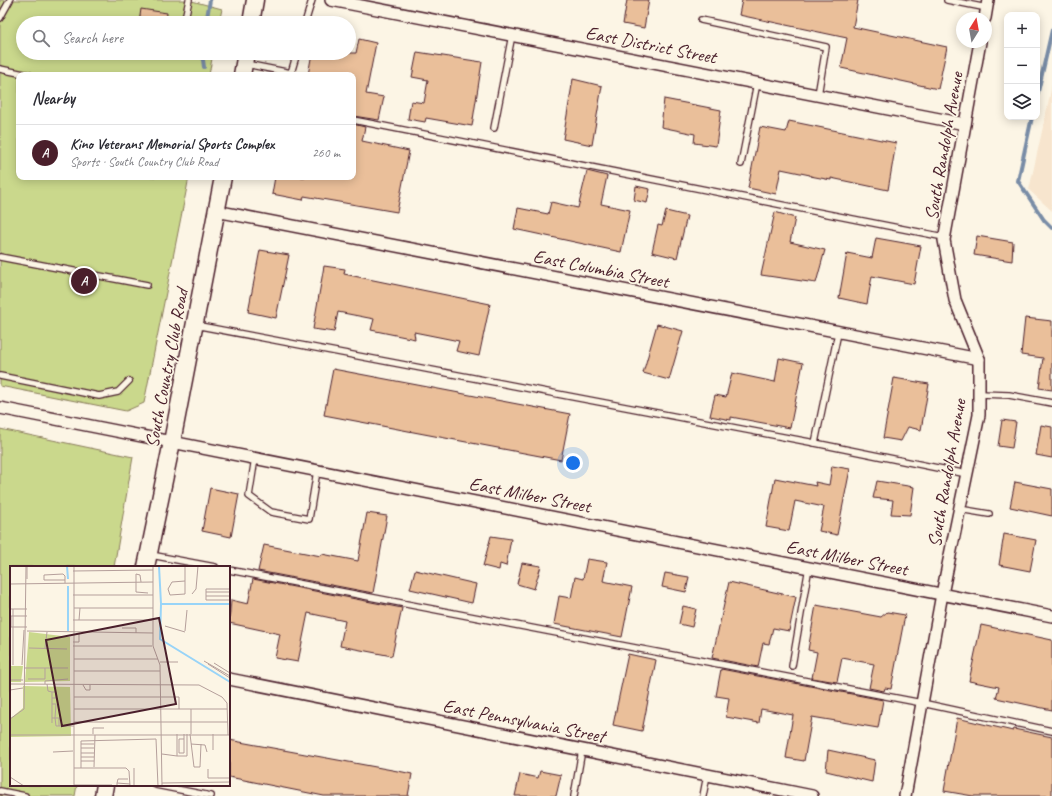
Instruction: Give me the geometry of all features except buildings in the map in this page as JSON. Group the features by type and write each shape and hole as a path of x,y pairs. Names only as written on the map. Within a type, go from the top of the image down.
{"street":[{"path":"252,16 255,0"},
{"name":"East District Street","path":"333,0 965,124"},
{"name":"South Randolph Avenue","path":"905,796 942,594 979,415 979,359 954,300 944,237 979,48"},
{"name":"South Country Club Road","path":"147,561 172,442 222,180"},
{"name":"East Columbia Street","path":"216,211 838,333 979,359"},
{"name":"East Milber Street","path":"0,408 1052,616"},
{"name":"East Pennsylvania Street","path":"230,679 812,796"},
{"path":"103,796 105,786"}],"lane":[{"path":"0,18 10,0"},
{"path":"186,16 189,0"},
{"path":"307,16 312,0"},
{"path":"947,0 987,9"},
{"path":"701,20 826,47 818,95"},
{"path":"494,128 512,35"},
{"path":"292,72 295,60"},
{"path":"244,64 282,72"},
{"path":"0,69 16,72"},
{"path":"741,164 757,83"},
{"path":"356,121 944,237"},
{"path":"0,257 146,285"},
{"path":"195,324 815,443 967,474"},
{"path":"815,443 838,333"},
{"path":"0,376 100,396 118,392 129,381"},
{"path":"979,394 1009,395 1052,403"},
{"path":"255,458 249,496 271,512 309,519 318,471"},
{"path":"959,509 989,514"},
{"path":"147,561 204,566"},
{"path":"792,666 808,568"},
{"path":"230,570 922,703 1052,731"},
{"path":"574,796 582,750"},
{"path":"703,796 707,775"},
{"path":"161,786 211,796"},
{"path":"0,791 25,796"}],"shaded area":[{"path":"1052,86 1052,211 1029,190"}],"green space":[{"path":"0,0 188,0 222,9 220,16 16,16 16,60 212,60 210,72 16,72 16,180 188,180 144,403 126,411 0,386"},
{"path":"0,429 133,457 114,566 10,566 10,786 77,786 75,796 0,796"}],"waterway":[{"path":"207,16 210,0"},
{"path":"1040,84 1052,30"},
{"path":"203,60 204,67"},
{"path":"1031,120 1018,181 1044,220 1052,228"}],"place":[{"name":"Kino Veterans Memorial Sports Complex","path":"84,281"}]}
